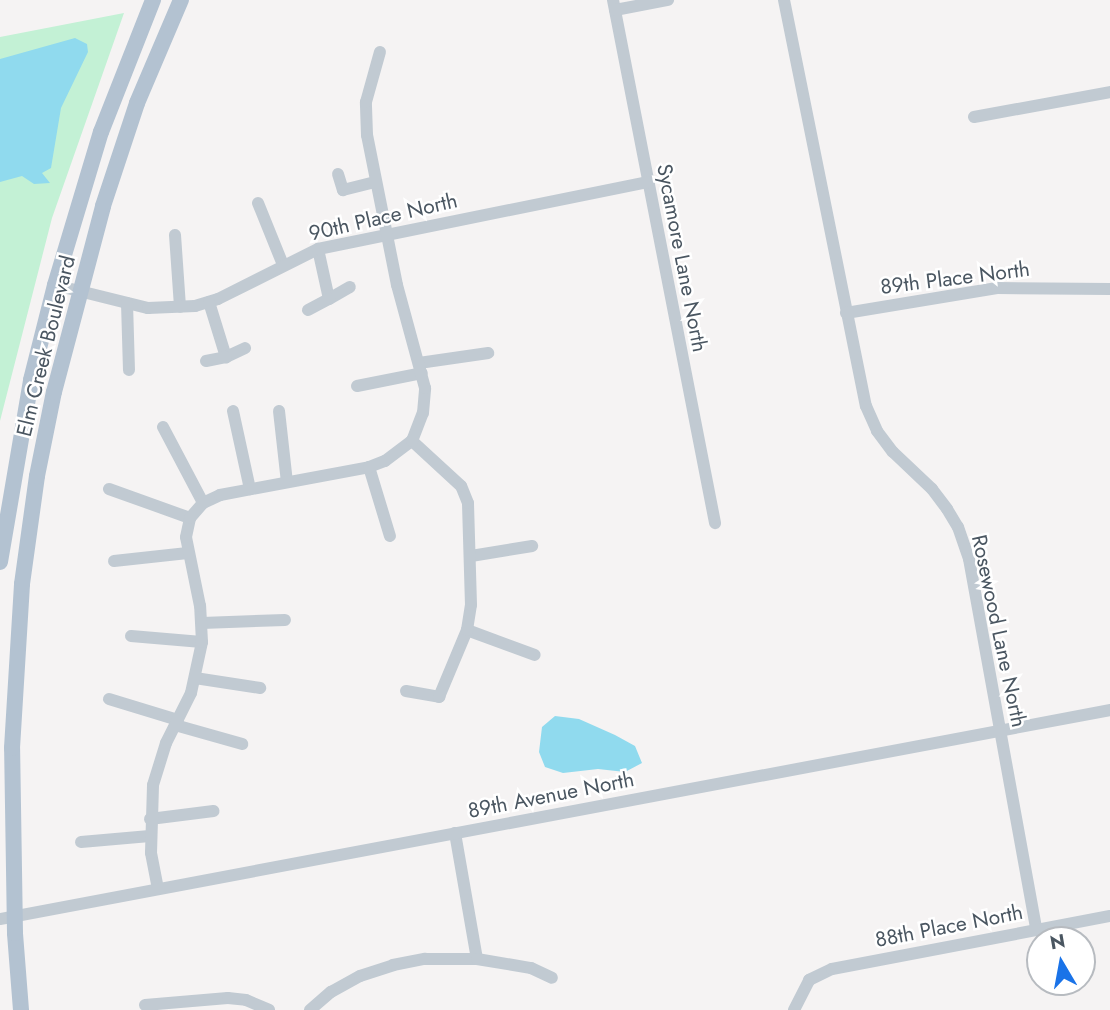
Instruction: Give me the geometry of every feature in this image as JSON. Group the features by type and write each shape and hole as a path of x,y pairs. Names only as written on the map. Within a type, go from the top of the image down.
{"main road":[{"name":"Elm Creek Boulevard","path":"0,562 30,380 55,285 101,132 153,0"},
{"name":"Elm Creek Boulevard","path":"21,1010 7,917 12,748 22,584 39,464 79,291 137,103 181,0"}],"street":[{"path":"614,5 668,0"},
{"name":"Rosewood Lane North","path":"784,0 859,380 877,431 893,452 932,489 947,509 965,545 1035,926"},
{"name":"Sycamore Lane North","path":"614,5 715,523"},
{"path":"158,889 150,819 158,763 195,678 202,642 202,623 186,537 196,510 220,495 369,467 385,461 412,440 426,401 376,181 366,110 380,52"},
{"path":"974,117 1110,92"},
{"path":"338,174 343,190 376,181"},
{"name":"90th Place North","path":"55,285 148,307 180,307 208,302 318,249 648,182"},
{"path":"258,203 283,265"},
{"path":"175,235 180,307"},
{"path":"318,249 329,299"},
{"path":"308,310 350,287"},
{"name":"89th Place North","path":"846,313 930,296 997,288 1110,289"},
{"path":"208,302 226,356"},
{"path":"127,303 129,370"},
{"path":"206,361 246,348"},
{"path":"357,386 488,353"},
{"path":"233,411 250,489"},
{"path":"279,411 287,482"},
{"path":"163,427 196,510"},
{"path":"407,691 439,697 467,630 471,605 468,503 461,486 412,440"},
{"path":"369,467 390,536"},
{"path":"109,489 196,510"},
{"path":"471,556 532,546"},
{"path":"114,561 188,553"},
{"path":"202,623 285,620"},
{"path":"467,630 535,655"},
{"path":"131,636 202,642"},
{"path":"195,678 260,688"},
{"path":"109,699 242,744"},
{"name":"89th Avenue North","path":"7,917 1110,710"},
{"path":"150,819 213,811"},
{"path":"454,833 477,959"},
{"path":"81,842 150,836"},
{"name":"88th Place North","path":"1053,926 1110,916"},
{"name":"88th Place North","path":"794,1010 802,989 809,980 832,969 1026,931"},
{"path":"310,1010 350,982 393,965 425,960 477,959 531,968 552,978"},
{"path":"145,1005 228,998 246,1000 270,1010"}],"green space":[{"path":"124,13 52,218 0,421 0,37"}],"water":[{"path":"75,38 87,44 88,52 61,108 51,168 42,173 50,183 34,184 22,176 0,182 0,59"},
{"path":"555,716 579,719 615,735 635,746 642,763 625,772 598,769 563,773 545,767 539,752 542,727"}]}
